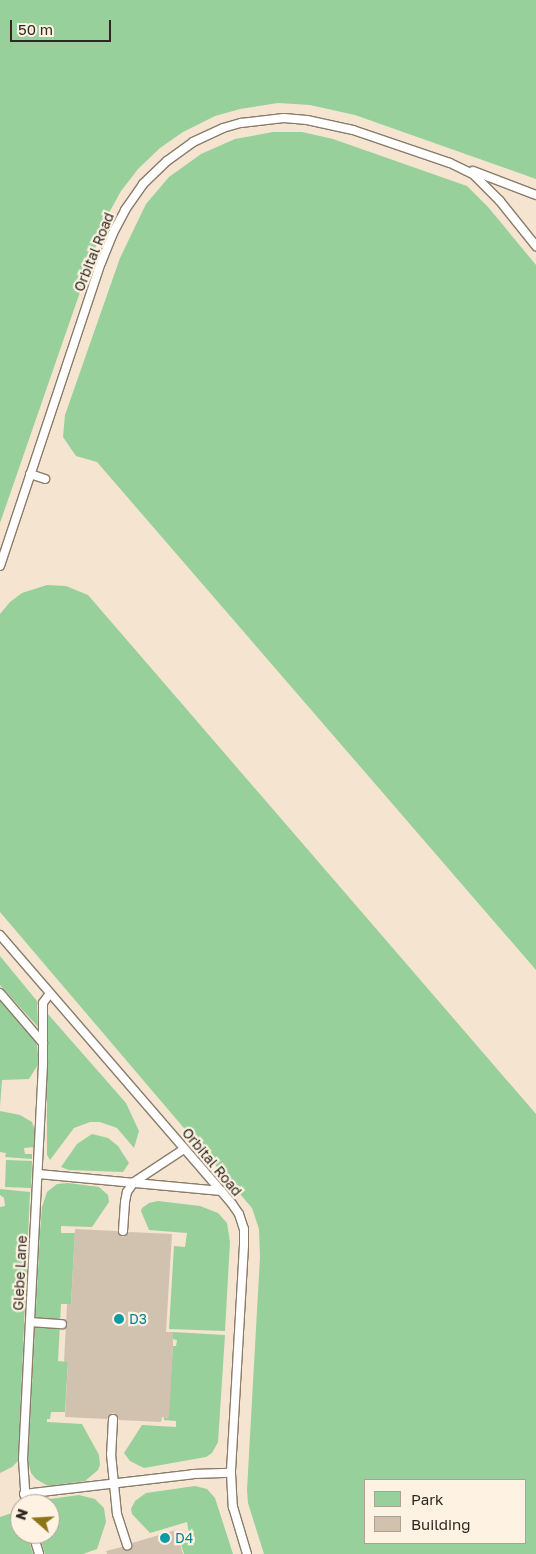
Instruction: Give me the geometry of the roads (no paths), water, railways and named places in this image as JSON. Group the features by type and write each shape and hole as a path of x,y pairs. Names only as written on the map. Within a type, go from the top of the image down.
{"lane":[{"name":"Orbital Road","path":"0,566 101,263 113,233 125,210 143,184 167,160 193,142 223,128 249,122 284,118 316,121 353,130 450,163 473,174 488,187 536,246"},
{"path":"450,163 536,195"},
{"path":"30,474 45,480"},
{"name":"Orbital Road","path":"0,935 232,1204 244,1229 231,1473 233,1507 247,1554"},
{"path":"0,992 43,1043"},
{"name":"Glebe Lane","path":"24,1494 22,1459 38,1174 43,1003 50,993"},
{"path":"123,1231 127,1192 134,1182 184,1149"},
{"path":"38,1174 221,1191"},
{"path":"30,1322 62,1324"},
{"path":"113,1419 111,1454 117,1514 127,1545"},
{"path":"24,1494 193,1474 231,1473"}],"place":[{"name":"D3","path":"119,1319"},
{"name":"D4","path":"165,1538"}]}
